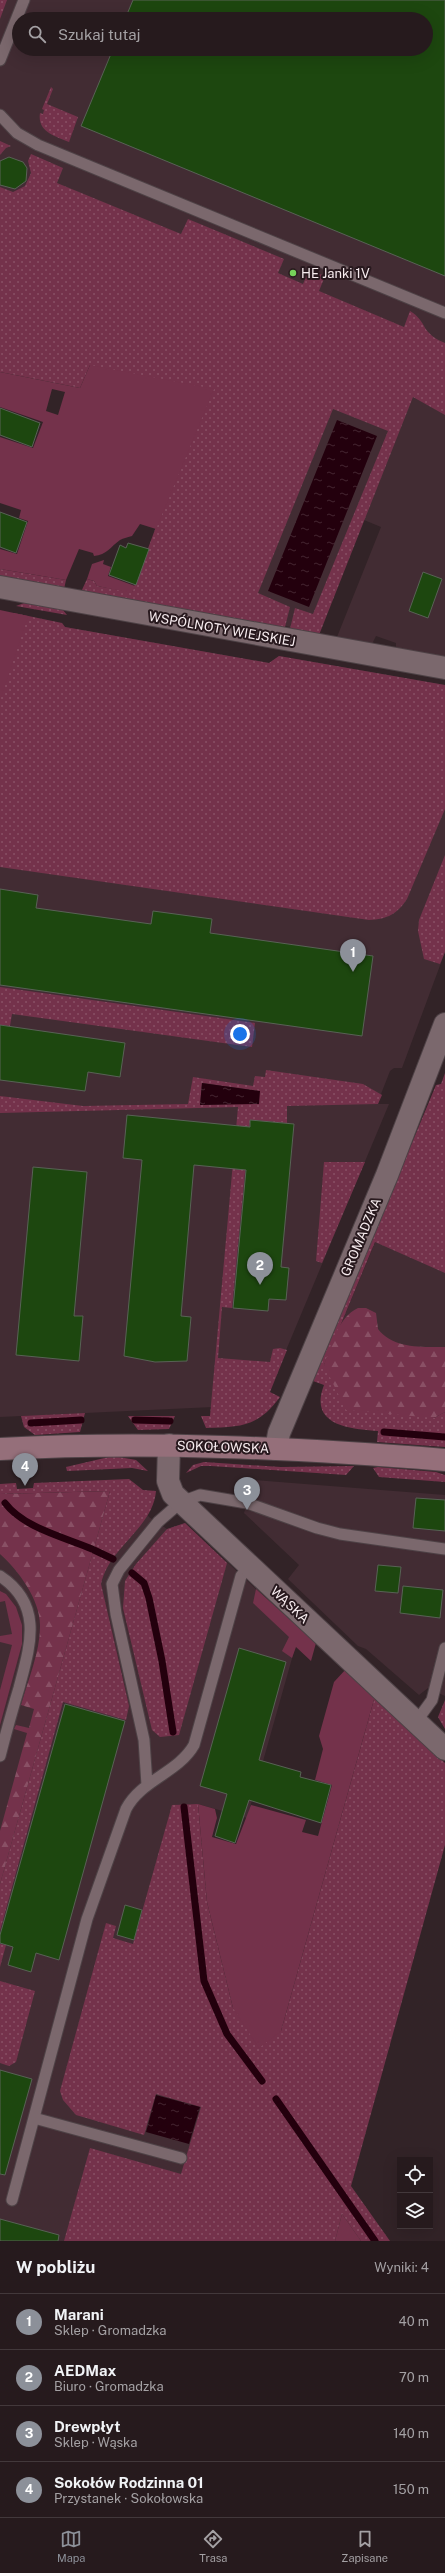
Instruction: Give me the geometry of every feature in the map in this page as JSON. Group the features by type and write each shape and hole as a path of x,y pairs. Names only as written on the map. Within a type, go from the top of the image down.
{"street":[{"name":"WSPÓLNOTY WIEJSKIEJ","path":"0,587 445,668"},
{"name":"GROMADZKA","path":"276,1449 279,1433 387,1176 445,1024"},
{"name":"SOKOŁOWSKA","path":"0,1449 98,1444 169,1445 276,1449 445,1460"},
{"name":"WĄSKA","path":"169,1445 168,1485 181,1502 445,1749"}],"lane":[{"path":"19,12 24,0"},
{"path":"0,60 12,30"},
{"path":"0,115 18,133 38,145 445,314"},
{"path":"147,1785 144,1740 112,1588 119,1570 158,1522 181,1502 200,1495 247,1503 316,1528 340,1534 445,1549"},
{"path":"12,2200 87,1919 126,1809 134,1796 180,1761 194,1745 241,1576 249,1567"},
{"path":"0,1576 9,1582 23,1600 31,1624 29,1649 2,1743 0,1756"},
{"path":"416,1722 432,1700 445,1648"},
{"path":"34,2118 181,2158"}],"shaded area":[{"path":"4,0 445,0 445,657 396,648 396,643 376,636 372,644 337,637 381,527 364,520 317,634 240,614 313,408 0,348 0,10"},
{"path":"62,623 65,627 269,663 279,656 445,685 445,952 402,1068 394,1068 390,1071 378,1104 389,1104 269,1391 213,1407 0,1417 0,700"},
{"path":"422,1130 445,1139 445,1419 324,1365"},
{"path":"254,1480 445,1495 445,1696 428,1688 419,1695 366,1649 358,1646 288,1579 299,1565 244,1513"},
{"path":"0,1494 137,1499 149,1517 167,1529 185,1523 300,1630 247,1818 198,1804 174,1805 191,1962 361,2241 0,2241"}],"green space":[{"path":"0,0 7,0 0,19"},
{"path":"51,87 53,89 47,104 78,117 69,142 48,132 41,125 40,113 43,114 44,110 42,109"},
{"path":"0,141 11,146 6,148 0,155"},
{"path":"31,154 63,168 57,183 181,234 188,219 284,259 278,273 303,284 309,270 325,276 319,291 404,327 410,311 420,319 432,335 445,343 445,415 413,397 319,635 289,633 295,608 313,614 388,431 333,409 258,593 290,607 284,631 81,592 87,579 94,581 97,586 132,592 157,524 90,365 80,388 0,372 0,187 13,192 25,186 31,173 28,161"},
{"path":"90,365 214,389 156,529 140,524 132,536 120,540 102,554 94,556 93,553 79,549 66,580 0,569 0,549 17,554 28,521 19,518 21,510 0,503 0,437 33,448 43,422 0,407 0,372 80,388","holes":["52,389 65,392 58,415 46,411"]},
{"path":"104,560 103,564 111,567 108,576 135,586 132,593 97,586 94,581 87,579 92,564"},
{"path":"0,569 66,580 64,589 0,579"},
{"path":"27,602 63,610 67,615 16,606"},
{"path":"0,610 28,616 0,700"},
{"path":"14,613 62,623 65,627 269,663 279,656 445,685 445,809 407,899 396,912 391,915 369,920 0,867 0,670"},
{"path":"445,855 445,952 440,964 424,959 418,931 419,920"},
{"path":"0,987 255,1023 252,1047 12,1014 10,1026 0,1025"},
{"path":"266,1070 363,1084 382,1095 378,1104 287,1106 287,1123 250,1120 232,1308 222,1307 218,1358 270,1362 273,1349 280,1348 287,1350 270,1392 280,1397 272,1407 256,1420 239,1426 206,1428 201,1416 210,1416 238,1107 0,1113 0,1096 83,1106 188,1104 193,1077 253,1086 255,1076 265,1077","holes":["202,1083 259,1091 259,1103 200,1105"]},
{"path":"445,1073 445,1273 375,1242 324,1365 434,1418 445,1412 445,1447 377,1442 378,1431 356,1429 345,1426 335,1423 327,1417 322,1409 321,1399 324,1385 313,1381 436,1085 441,1084"},
{"path":"324,1162 365,1162 322,1263 316,1261"},
{"path":"358,1308 366,1308 376,1313 378,1329 384,1336 392,1340 408,1346 445,1347 445,1412 434,1418 346,1410 324,1365 340,1325 351,1312"},
{"path":"85,1413 80,1432 35,1435 24,1427 21,1416"},
{"path":"128,1416 175,1416 169,1429 138,1430"},
{"path":"113,1456 136,1460 148,1471 132,1468 67,1471 66,1467"},
{"path":"204,1462 281,1467 354,1466 346,1475 211,1466 201,1466 186,1473 193,1465"},
{"path":"378,1467 436,1472 445,1475 445,1482 379,1477 373,1468"},
{"path":"129,1479 143,1490 156,1491 153,1504 147,1516 113,1559 101,1584 129,1706 126,1720 63,1702 0,1931 0,1884 110,1491 0,1494 0,1484 16,1483 17,1489 33,1488 34,1483"},
{"path":"110,1491 0,1884 0,1831 27,1733 14,1729 16,1725 29,1728 34,1709 21,1705 36,1656 40,1627 37,1607 28,1587 0,1554 0,1494"},
{"path":"185,1523 227,1563 179,1735 160,1737 152,1730 123,1608 125,1581 136,1564 167,1529"},
{"path":"256,1589 316,1643 311,1661 296,1647 292,1658 282,1651 289,1637 253,1603"},
{"path":"0,1591 6,1594 16,1607 22,1625 22,1644 0,1725 0,1690 12,1645 0,1642 0,1636 12,1634 5,1601 0,1602"},
{"path":"346,1669 375,1696 281,2031 259,2048 233,2008 207,1902 198,1804 215,1809 217,1818 212,1837 236,1844 251,1805 306,1820 302,1832 318,1836 332,1785 315,1780 323,1749 319,1736 334,1682"},
{"path":"375,1696 445,1763 445,1845 351,2186 390,2241 361,2241 342,2214 335,2241 64,2241 90,2148 181,2174 201,2107 156,2094 144,2135 76,2115 63,2100 60,2091 106,1923 116,1926 113,1938 133,1944 172,1805 198,1804 207,1902 233,2008 281,2031"},
{"path":"445,1700 445,1729 438,1717"},
{"path":"0,1944 6,1945 0,1967"},
{"path":"0,1981 35,1991 16,2062 9,2066 0,2063"},
{"path":"342,2214 361,2241 335,2241"}],"water":[{"path":"337,420 377,436 309,607 268,591"},
{"path":"202,1083 260,1091 259,1104 200,1105"},
{"path":"156,2095 200,2107 189,2144 146,2132"}],"building":[{"path":"133,0 445,0 445,276 81,126 110,56 433,56 433,12 128,12"},
{"path":"9,157 23,162 27,168 26,181 15,189 0,185 0,161"},
{"path":"0,408 40,423 32,447 0,435"},
{"path":"0,512 27,522 16,553 0,547"},
{"path":"128,543 149,549 136,585 109,575 120,545 126,548"},
{"path":"423,572 442,579 428,618 409,611"},
{"path":"0,889 38,895 36,908 151,924 153,911 212,919 210,933 373,956 362,1036 0,985"},
{"path":"0,1025 125,1043 120,1077 88,1072 85,1091 0,1080"},
{"path":"127,1115 250,1127 250,1120 294,1124 281,1267 289,1268 286,1300 269,1299 268,1311 233,1308 246,1170 194,1165 181,1316 191,1317 187,1361 155,1362 124,1356 142,1160 123,1158"},
{"path":"33,1167 87,1172 74,1316 83,1316 79,1361 16,1355"},
{"path":"416,1498 445,1500 445,1531 413,1528"},
{"path":"378,1565 401,1567 398,1593 375,1591"},
{"path":"403,1586 443,1590 440,1618 400,1613"},
{"path":"239,1648 286,1662 259,1760 301,1772 300,1777 331,1785 321,1823 249,1800 235,1843 215,1836 227,1794 200,1786"},
{"path":"65,1704 125,1721 59,1960 36,1953 31,1972 8,1965 13,1947 0,1943 0,1935"},
{"path":"125,1905 142,1910 134,1940 117,1935"},
{"path":"0,2070 32,2079 5,2175 0,2174"},
{"path":"0,2219 59,2235 58,2241 0,2241"}],"waterway":[{"path":"31,1423 81,1420"},
{"path":"135,1420 170,1421"},
{"path":"384,1432 445,1437"},
{"path":"5,1503 13,1512 33,1525 92,1549"},
{"path":"94,1550 113,1559"},
{"path":"132,1573 144,1583 149,1598 162,1661 173,1732"},
{"path":"184,1807 204,1981 227,2034 262,2081"},
{"path":"276,2099 375,2241"}],"place":[{"name":"HE Janki 1V","path":"293,273"},
{"name":"Marani","path":"353,972"},
{"name":"AEDMax","path":"260,1285"},
{"name":"Sokołów Rodzinna 01","path":"25,1486"},
{"name":"Drewpłyt","path":"247,1510"}]}
